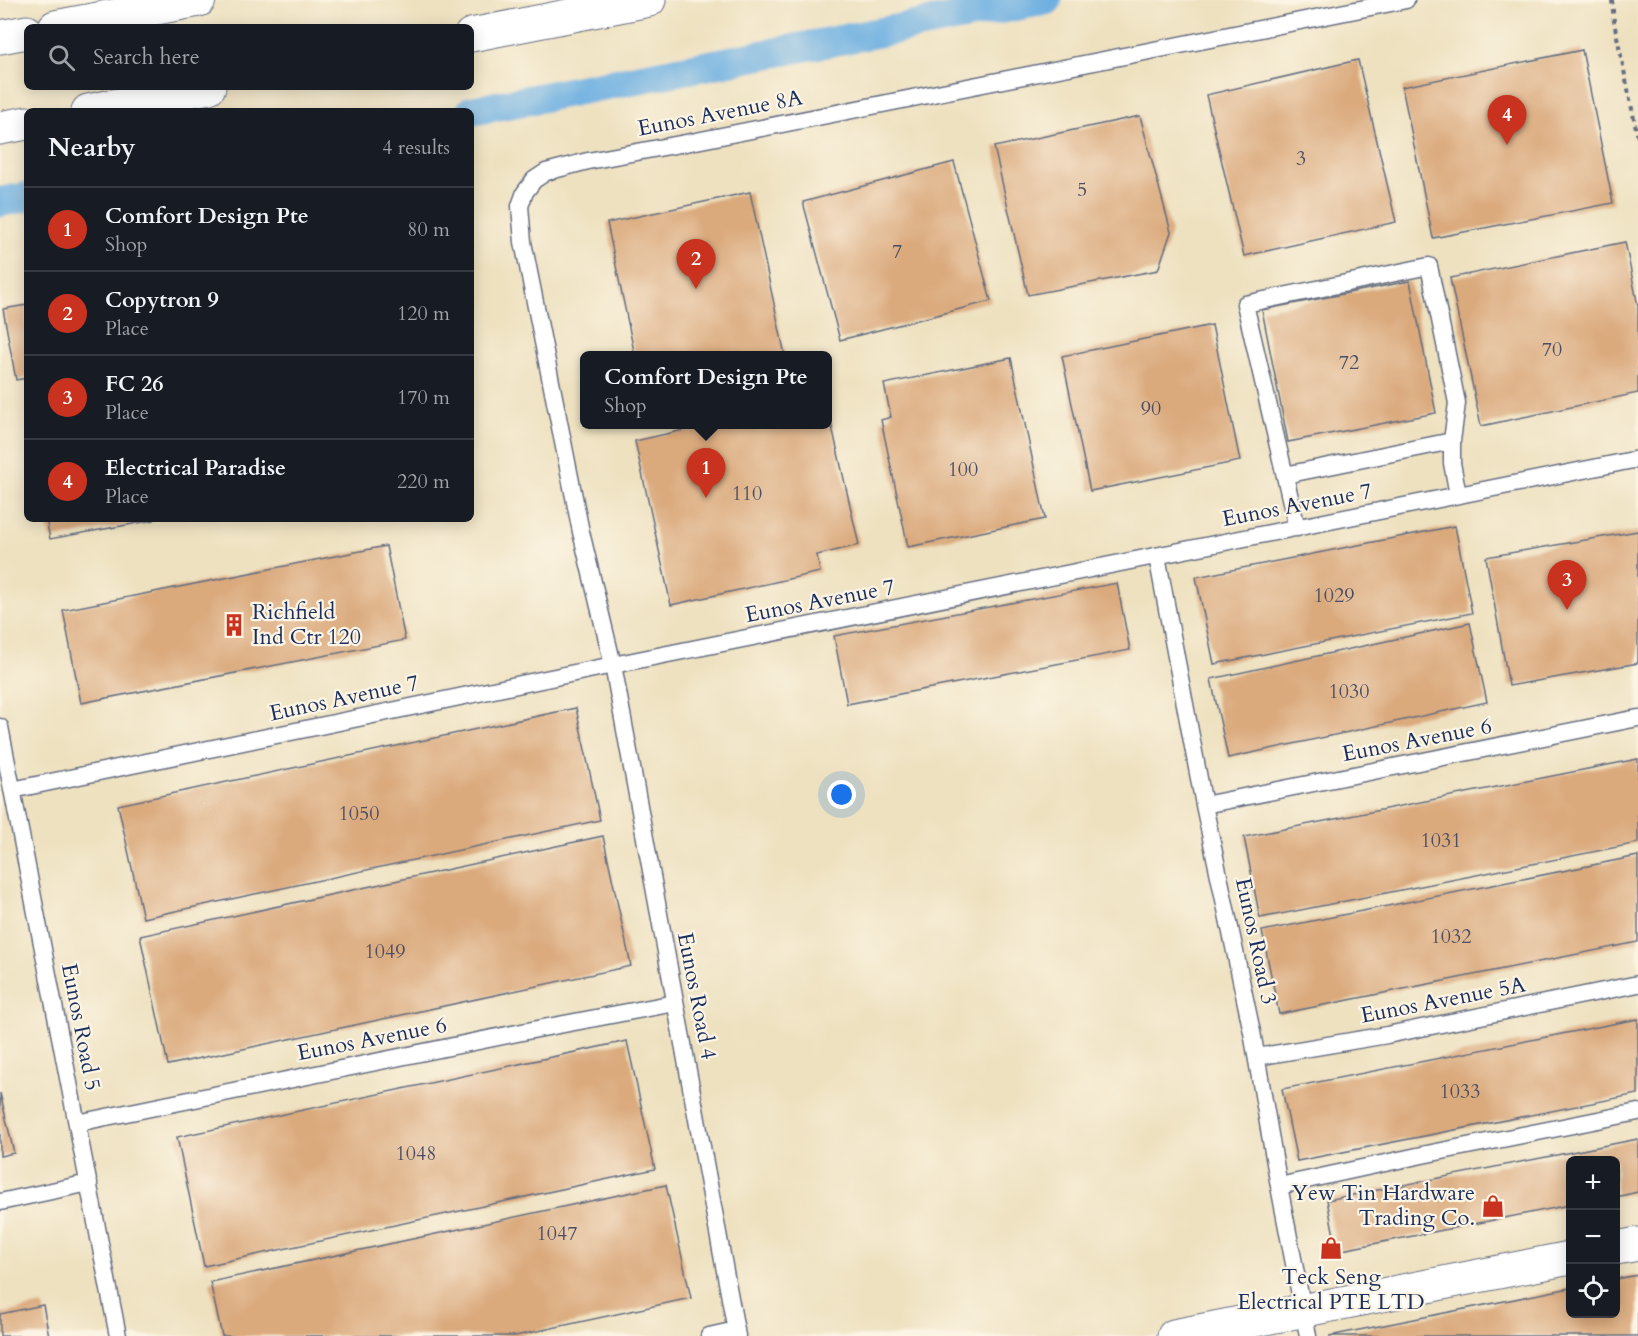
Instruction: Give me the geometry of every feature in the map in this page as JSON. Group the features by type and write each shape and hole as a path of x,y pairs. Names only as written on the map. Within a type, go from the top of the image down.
{"main road":[{"path":"71,24 199,0"},
{"path":"474,34 649,0"},
{"path":"0,37 24,33"},
{"path":"103,108 194,90"},
{"path":"0,128 24,124"},
{"path":"1620,1247 1638,1244"},
{"path":"1174,1336 1306,1324 1566,1259"}],"lane":[{"name":"Eunos Avenue 8A","path":"613,665 581,532 523,242 520,206 525,192 534,180 546,172 588,160 703,140 1407,0"},
{"path":"1297,528 1245,304 1429,266 1458,403 1452,441 1452,463 1458,495"},
{"path":"1285,475 1452,441"},
{"name":"Eunos Avenue 7","path":"12,790 613,665 1638,459"},
{"name":"Eunos Road 3","path":"1157,556 1204,806 1257,1057 1306,1324"},
{"name":"Eunos Road 4","path":"613,665 737,1333"},
{"name":"Eunos Avenue 6","path":"1204,806 1638,718"},
{"name":"Eunos Road 5","path":"0,727 118,1336"},
{"name":"Eunos Avenue 5A","path":"1257,1057 1387,1035 1638,984"},
{"name":"Eunos Avenue 6","path":"77,1123 515,1033 675,1003"},
{"path":"1279,1186 1638,1112"},
{"path":"0,1202 89,1183"},
{"path":"709,1336 737,1333"}],"path":[{"path":"1612,0 1614,22 1638,138"}],"building":[{"path":"1582,50 1613,203 1433,238 1402,87"},
{"path":"1358,60 1396,222 1244,256 1206,95"},
{"path":"1140,116 1171,232 1158,270 1028,295 994,147"},
{"path":"954,162 991,301 840,340 803,202"},
{"path":"750,192 784,351 634,351 607,223"},
{"path":"1625,242 1638,306 1638,393 1481,426 1450,278"},
{"path":"1410,281 1436,413 1288,442 1262,310"},
{"path":"24,306 24,379 16,380 3,309"},
{"path":"1212,325 1240,461 1090,491 1062,356"},
{"path":"1011,358 1045,519 908,547 881,420 891,417 884,384"},
{"path":"832,427 859,545 817,555 820,572 671,605 635,441 688,429 832,429"},
{"path":"47,522 143,522 50,539"},
{"path":"1455,526 1472,613 1214,664 1196,577"},
{"path":"1638,531 1638,663 1509,686 1486,557"},
{"name":"Richfield Ind Ctr 120","path":"386,546 405,640 81,703 63,610"},
{"path":"1117,583 1130,650 847,704 834,636"},
{"path":"1470,623 1487,702 1228,758 1211,679"},
{"path":"576,708 600,820 143,918 118,805"},
{"path":"1638,759 1638,843 1260,918 1244,837"},
{"path":"603,836 631,966 168,1065 140,936"},
{"path":"1638,856 1638,942 1279,1014 1262,931"},
{"path":"1638,1019 1638,1094 1297,1161 1282,1089"},
{"path":"627,1041 655,1169 204,1266 177,1137"},
{"path":"0,1093 14,1153 0,1156"},
{"path":"1638,1139 1638,1192 1620,1196 1620,1156 1566,1156 1566,1206 1337,1251 1327,1200"},
{"path":"666,1185 691,1298 515,1336 222,1336 210,1282"},
{"path":"1638,1275 1638,1336 1329,1336 1566,1289 1566,1318 1620,1318 1620,1278"},
{"path":"43,1305 49,1336 0,1336 0,1314"}],"waterway":[{"path":"474,110 1047,0"},
{"path":"0,202 24,198"}],"place":[{"name":"Electrical Paradise","path":"1507,145"},
{"name":"Copytron 9","path":"696,289"},
{"name":"Comfort Design Pte","path":"706,498"},
{"name":"FC 26","path":"1567,610"},
{"name":"Richfield Ind Ctr 120","path":"234,625"},
{"name":"Yew Tin Hardware Trading Co.","path":"1493,1206"},
{"name":"Teck Seng Electrical PTE LTD","path":"1331,1248"}]}
